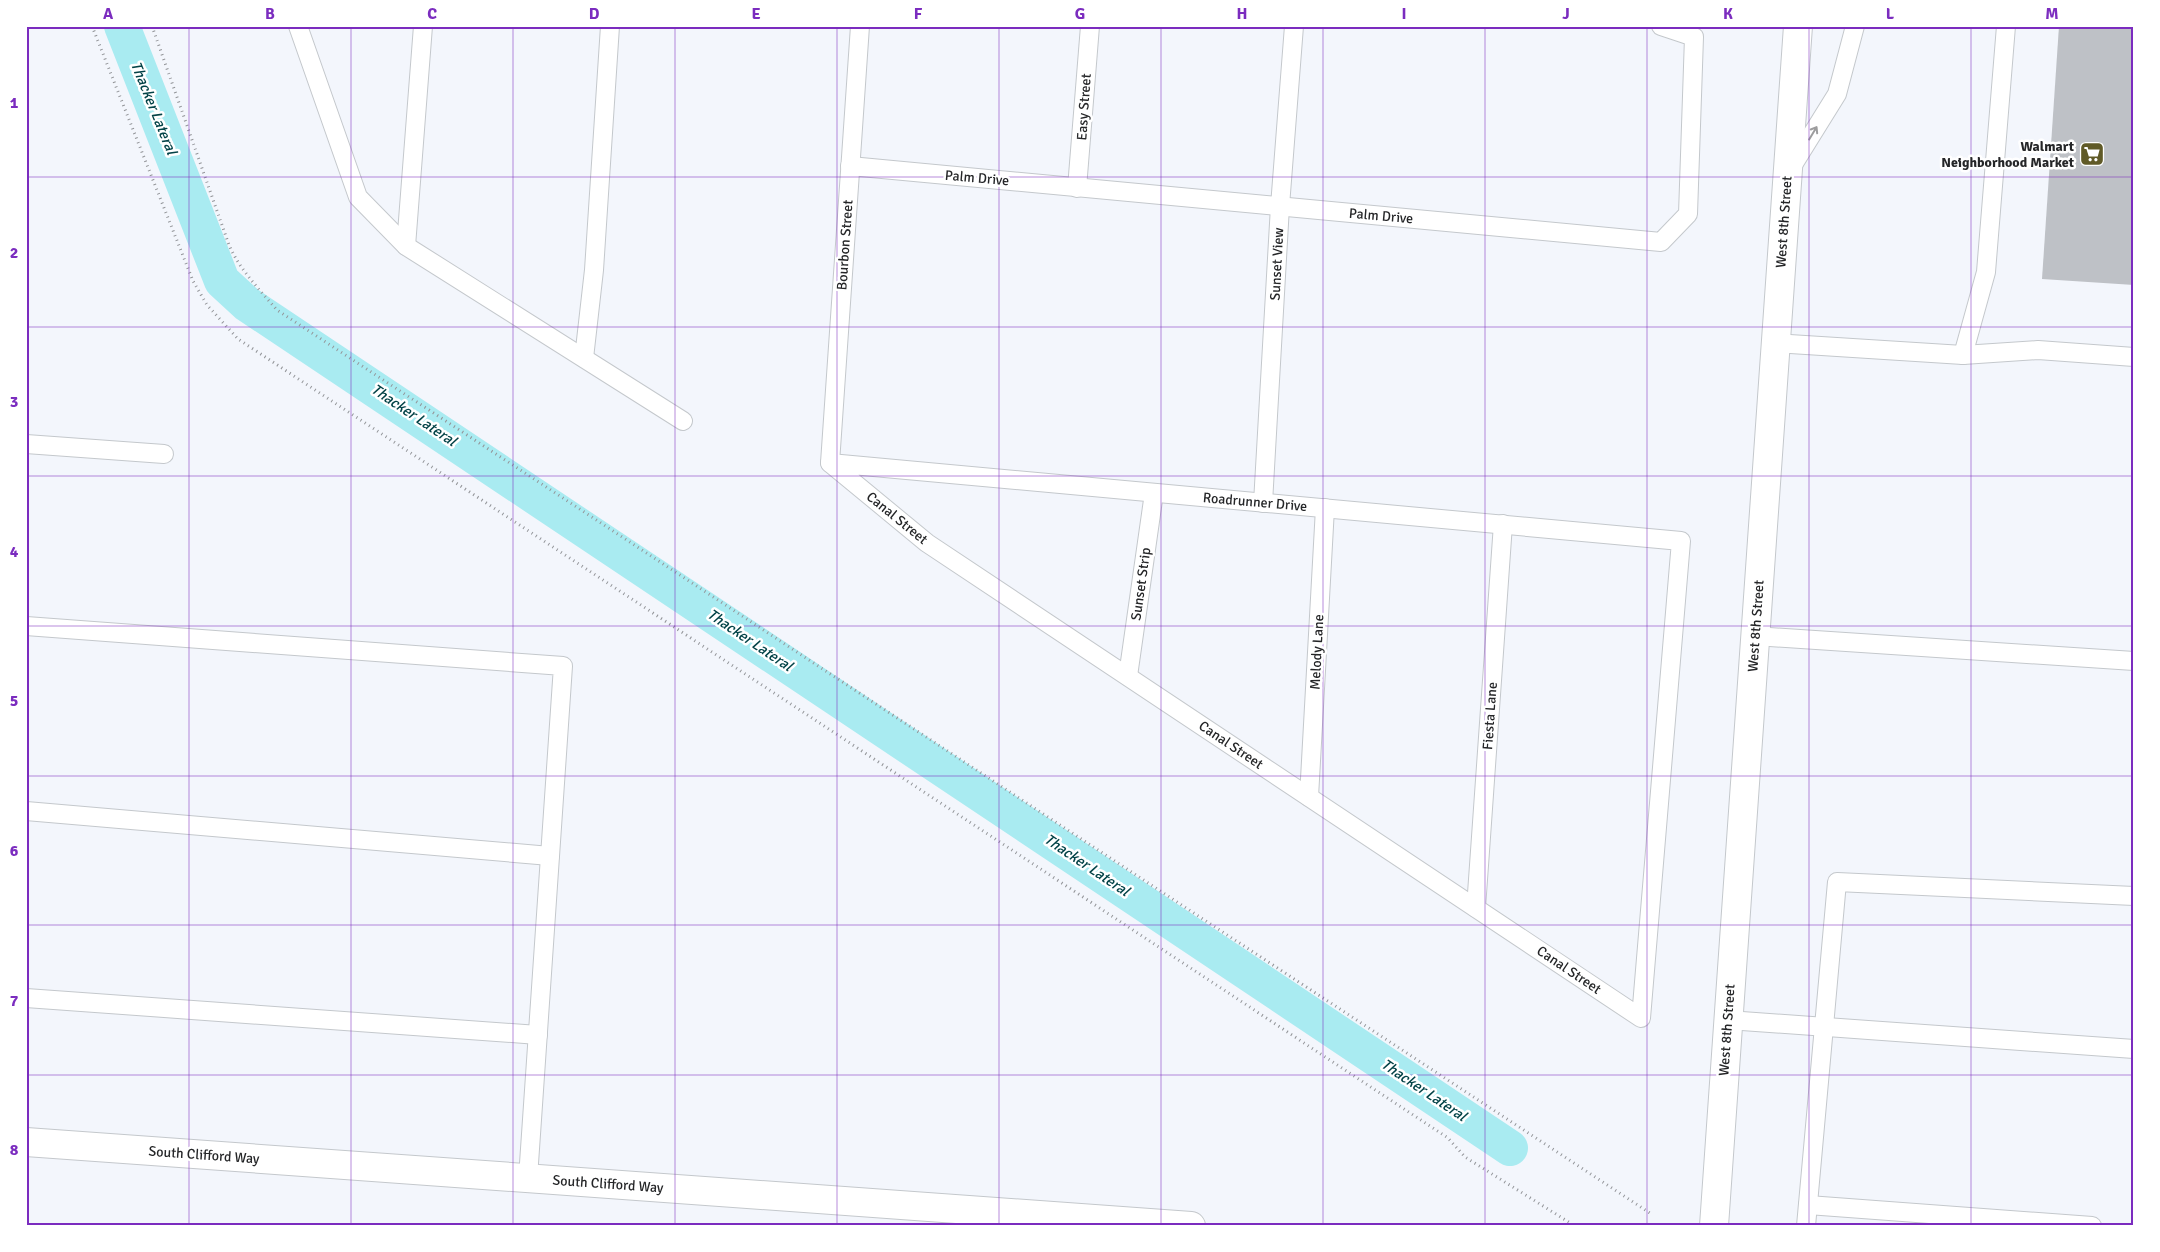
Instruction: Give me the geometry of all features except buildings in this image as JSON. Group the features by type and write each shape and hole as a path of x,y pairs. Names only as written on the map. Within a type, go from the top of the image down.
{"main road":[{"name":"West 8th Street","path":"1714,1226 1798,26"},
{"name":"South Clifford Way","path":"26,1142 1191,1226"}],"lane":[{"path":"298,26 358,197 406,246 683,420"},
{"path":"406,246 423,26"},
{"path":"584,358 594,270 610,26"},
{"name":"Bourbon Street","path":"830,463 860,26"},
{"name":"Easy Street","path":"1077,188 1090,26"},
{"name":"Sunset View","path":"1263,503 1280,206 1294,26"},
{"name":"Palm Drive","path":"850,166 1661,242 1688,214 1694,37 1661,26"},
{"path":"1787,175 1837,94 1855,26"},
{"path":"1963,355 1986,272 2006,26"},
{"path":"1776,343 1963,355 2038,350 2134,357"},
{"path":"26,444 164,454"},
{"name":"Roadrunner Drive","path":"830,463 1681,541 1640,1018"},
{"name":"Canal Street","path":"830,463 927,543 1640,1018"},
{"name":"Sunset Strip","path":"1128,676 1154,493"},
{"name":"Melody Lane","path":"1309,797 1325,508"},
{"name":"Fiesta Lane","path":"1476,908 1503,524"},
{"path":"26,626 563,666 528,1178"},
{"path":"1755,636 2134,660"},
{"path":"26,811 550,856"},
{"path":"1806,1226 1837,882 2134,896"},
{"path":"26,998 538,1035"},
{"path":"1728,1020 2134,1049"},
{"path":"1808,1205 2092,1226"}],"path":[{"path":"92,26 193,281 207,305 238,339 1448,1138 1465,1157 1576,1226"},
{"path":"152,26 236,261 277,310 1650,1213"}],"waterway":[{"name":"Thacker Lateral","path":"122,26 222,281 247,304 1510,1148"}],"place":[{"name":"Walmart Neighborhood Market","path":"2092,154"}]}
